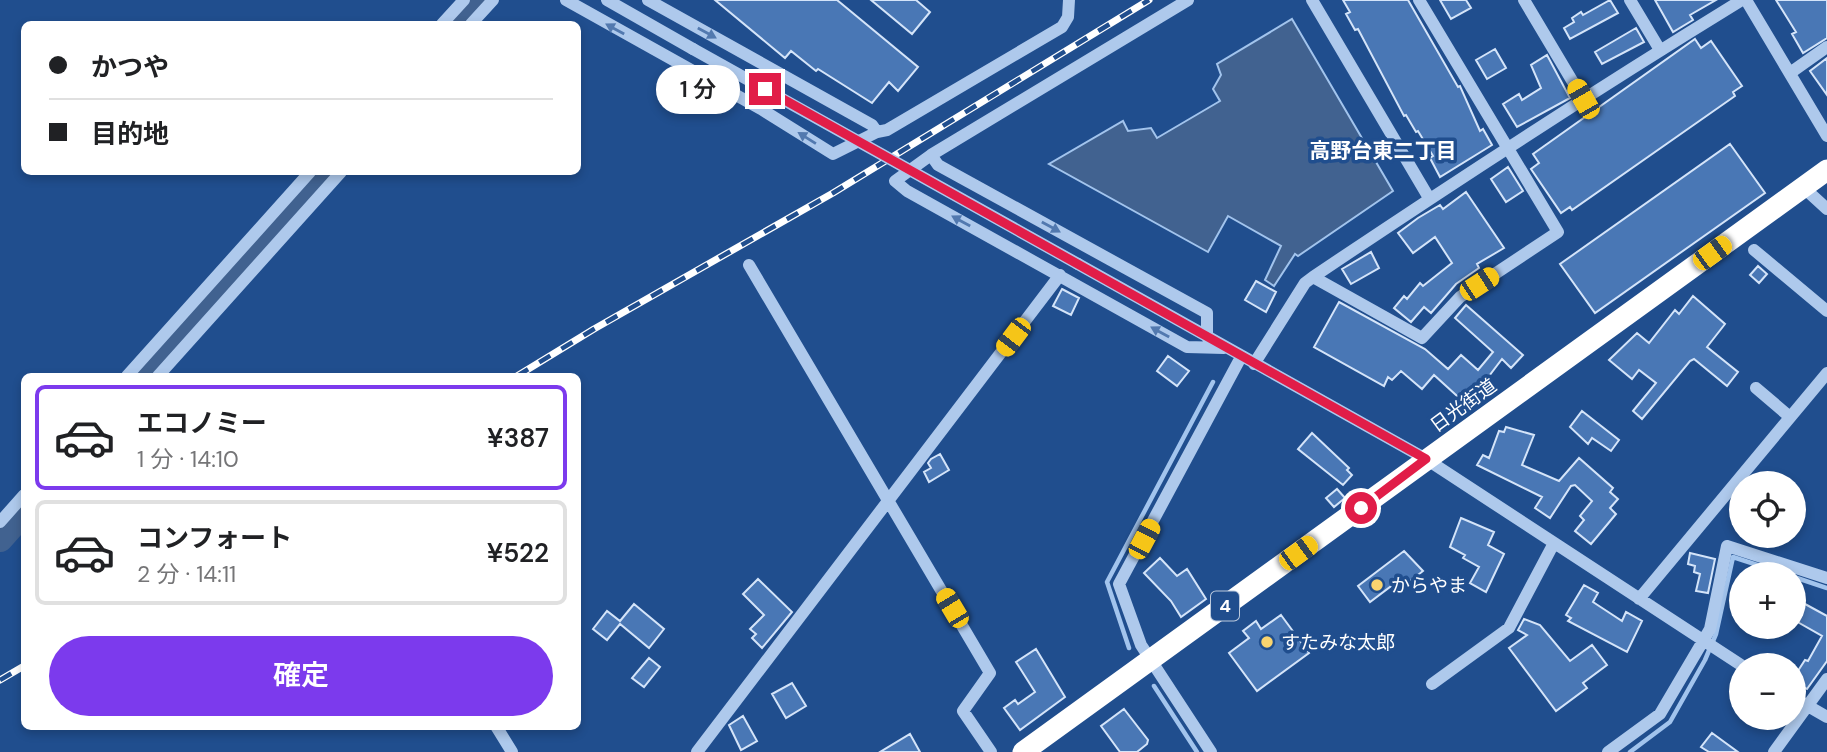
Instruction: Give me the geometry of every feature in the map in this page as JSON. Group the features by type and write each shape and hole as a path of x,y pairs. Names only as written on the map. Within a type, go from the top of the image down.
{"highway":[{"name":"日光街道","path":"1023,752 1827,170"}],"street":[{"path":"445,21 464,0"},
{"path":"474,21 493,0"},
{"path":"566,0 761,109 833,154 877,132 887,130 1062,27 1068,17 1069,0"},
{"path":"607,0 1426,459 1729,657"},
{"path":"648,0 872,125 877,132"},
{"path":"1188,0 931,155 895,181 907,191 1187,347 1224,348"},
{"path":"1312,0 1429,198"},
{"path":"1312,277 1422,338 1460,296 1558,232 1419,0"},
{"path":"1524,0 1583,99"},
{"path":"1630,0 1660,50"},
{"path":"1254,364 1305,283 1312,277 1583,99 1744,0 1827,136"},
{"path":"1790,73 1827,47"},
{"path":"931,155 938,165 1207,313 1208,337"},
{"path":"130,373 307,175"},
{"path":"161,373 338,175"},
{"path":"1803,187 1827,209"},
{"path":"1754,250 1827,311"},
{"path":"749,265 990,673 963,712 991,752"},
{"path":"697,752 819,596 1060,275"},
{"path":"1211,752 1142,645 1119,584 1241,357"},
{"path":"1639,599 1827,373"},
{"path":"1756,388 1790,417"},
{"path":"0,522 21,504"},
{"path":"1432,684 1508,628 1554,543"},
{"path":"1608,752 1660,714 1710,629 1727,546 1827,578"},
{"path":"1827,679 1806,706 1827,717"},
{"path":"498,730 512,752"},
{"path":"1774,752 1789,730"}],"water":[{"path":"1292,19 1393,191 1298,256 1295,254 1274,286 1265,280 1281,246 1228,216 1208,252 1049,164 1123,121 1128,131 1151,128 1157,138 1220,101 1213,89 1221,75 1217,64"}],"building":[{"path":"715,0 837,0 918,67 898,91 889,82 872,103 818,69 816,71 791,51 785,58"},
{"path":"871,0 916,0 930,12 912,34"},
{"path":"1343,0 1408,0 1458,87 1460,86 1480,131 1483,129 1492,145 1440,177 1430,158 1433,156 1418,131 1416,132 1406,115 1404,116 1358,29 1355,30 1346,14 1350,12"},
{"path":"1440,0 1466,0 1471,8 1451,19"},
{"path":"1610,0 1618,13 1570,39 1564,28 1574,22 1572,18"},
{"path":"1655,0 1716,0 1690,15 1693,20 1673,32"},
{"path":"1776,0 1827,0 1827,38 1803,53 1792,34 1796,32"},
{"path":"1636,28 1644,42 1602,64 1595,52"},
{"path":"1695,39 1701,48 1711,41 1742,86 1733,92 1735,96 1572,210 1570,207 1561,213 1531,169 1539,163 1533,154"},
{"path":"1495,49 1506,68 1487,79 1476,60"},
{"path":"1547,55 1570,98 1517,127 1503,104 1519,94 1522,100 1541,88 1531,65"},
{"path":"1827,58 1827,95 1810,71"},
{"path":"1730,144 1765,193 1595,313 1560,264"},
{"path":"1508,167 1523,191 1506,202 1491,179"},
{"path":"1466,192 1504,248 1477,264 1479,268 1456,284 1431,313 1424,307 1411,322 1394,308 1404,296 1407,299 1420,283 1423,286 1452,263 1435,237 1413,253 1398,233 1440,205 1443,209"},
{"path":"1371,252 1379,268 1351,284 1342,269"},
{"path":"1758,266 1767,274 1759,283 1750,275"},
{"path":"1256,281 1276,292 1266,312 1245,300"},
{"path":"1062,289 1079,298 1071,315 1053,306"},
{"path":"1693,296 1725,324 1707,347 1738,372 1727,386 1694,359 1642,419 1633,411 1656,383 1639,370 1632,379 1609,360 1637,333 1649,343 1675,310 1679,314"},
{"path":"1339,302 1425,349 1448,369 1461,355 1478,370 1493,352 1455,318 1466,305 1523,355 1511,368 1502,359 1467,405 1434,375 1422,389 1401,371 1392,380 1388,377 1384,386 1314,347"},
{"path":"1168,356 1189,371 1177,386 1157,371"},
{"path":"1582,411 1619,440 1611,451 1592,438 1588,444 1570,427"},
{"path":"1506,427 1534,435 1522,465 1559,481 1579,458 1613,488 1610,492 1618,499 1610,508 1616,514 1591,544 1575,531 1584,520 1580,516 1592,501 1575,485 1571,486 1550,518 1535,508 1542,497 1477,465 1483,455 1489,458 1499,431 1504,432"},
{"path":"1312,433 1349,468 1347,470 1352,475 1343,485 1298,449"},
{"path":"940,454 949,470 929,482 924,472 931,468 928,463 931,459"},
{"path":"1337,489 1345,498 1334,507 1326,498"},
{"path":"1461,518 1494,532 1488,545 1504,554 1486,592 1470,583 1479,567 1450,547"},
{"path":"1404,551 1423,571 1409,582 1401,585 1398,581 1370,602 1358,586"},
{"path":"1690,553 1715,559 1708,593 1696,591 1700,574 1694,572 1695,566 1688,564"},
{"path":"1160,558 1177,576 1187,569 1206,599 1181,617 1171,601 1144,573"},
{"path":"758,579 792,612 762,648 752,638 756,634 750,629 764,615 743,594"},
{"path":"1584,585 1598,593 1593,602 1622,621 1626,612 1642,621 1627,652 1568,621 1571,618 1566,615"},
{"path":"634,604 664,629 649,648 620,624 607,640 593,629 607,611 620,621"},
{"path":"1806,605 1827,616 1827,661 1807,689 1806,660 1822,636 1806,627"},
{"path":"1281,615 1309,653 1257,691 1229,653 1249,638 1243,631 1256,621 1261,629"},
{"path":"1524,619 1540,625 1570,661 1592,645 1607,665 1583,683 1587,688 1556,711 1509,648 1527,635 1518,630"},
{"path":"1036,649 1065,697 1020,730 1004,708 1015,700 1018,704 1035,692 1016,662"},
{"path":"649,658 660,667 644,687 632,678"},
{"path":"792,683 806,706 786,718 772,694"},
{"path":"1124,709 1148,740 1137,752 1120,752 1101,726"},
{"path":"743,716 757,741 741,750 729,725"},
{"path":"1712,733 1738,752 1709,752 1701,747"},
{"path":"910,734 920,752 880,752"}],"waterway":[{"path":"460,21 479,0"},
{"path":"148,373 323,175"},
{"path":"1129,648 1107,582 1213,382"},
{"path":"0,539 21,515"},
{"path":"1732,562 1733,557 1748,562"},
{"path":"1630,752 1670,722 1705,660 1716,634 1729,575"},
{"path":"1806,581 1827,588"},
{"path":"1154,686 1197,752"}],"railway":[{"path":"522,373 833,193 1149,0"},
{"path":"0,680 21,668"}],"place":[{"name":"からやま","path":"1377,585"},
{"name":"すたみな太郎","path":"1267,642"}],"district":[{"name":"高野台東二丁目","path":"1383,151"}],"route":[{"path":"765,89 1426,459 1361,508"}]}
